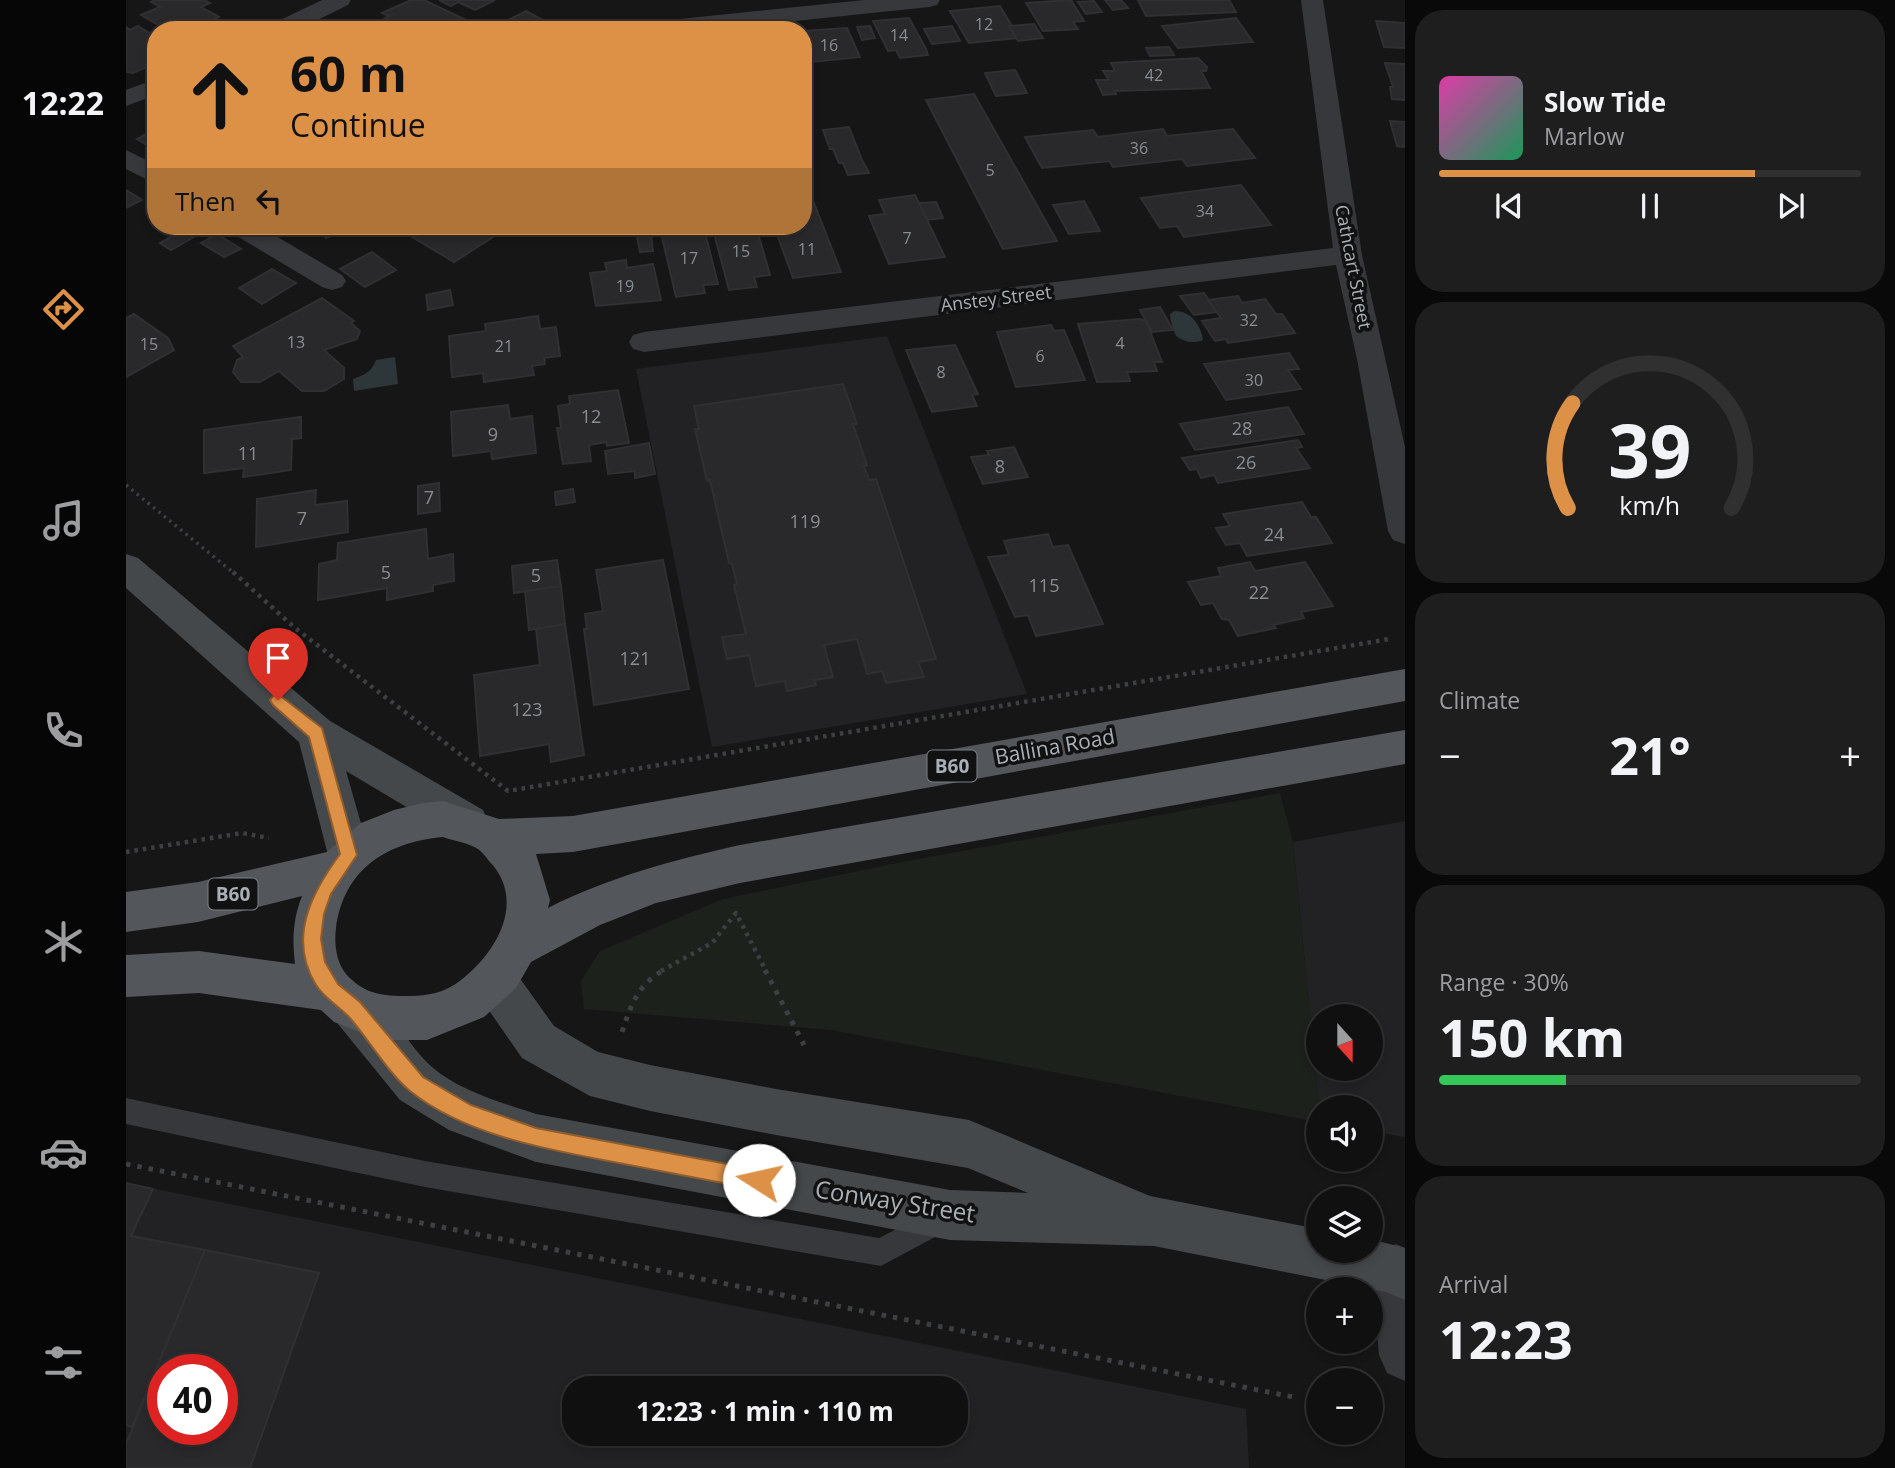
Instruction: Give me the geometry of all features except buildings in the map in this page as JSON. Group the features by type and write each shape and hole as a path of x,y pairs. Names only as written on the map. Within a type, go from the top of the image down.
{"main road":[{"name":"Ballina Road","path":"483,830 573,834 1405,685"},
{"path":"126,976 199,972 343,999 377,1017 402,1021 436,1015 468,1002 507,964 585,911 656,884 740,863 1405,747"},
{"name":"B60","path":"343,999 322,977 312,939 315,914 323,890 344,862 368,840 416,821 443,819 483,830"},
{"path":"483,830 513,854 524,874 529,897 527,922 507,964"},
{"name":"B60","path":"126,912 198,902 344,862"}],"street":[{"path":"283,0 321,19"},
{"path":"313,21 321,19 340,0"},
{"path":"728,21 929,0"},
{"name":"Cathcart Street","path":"1312,0 1348,255 1372,359 1405,531"},
{"path":"126,99 147,90"},
{"path":"126,158 147,171"},
{"path":"255,235 332,281"},
{"name":"Anstey Street","path":"644,342 1348,255"},
{"path":"126,568 316,733 483,830"},
{"path":"316,733 344,862"},
{"name":"Conway Street","path":"507,964 538,1042 590,1073 675,1093 969,1144 1154,1221"},
{"name":"Conway Street","path":"343,999 416,1084 466,1113 536,1138 950,1215 1154,1221 1402,1270"},
{"path":"1402,1270 1405,1355"}],"lane":[{"path":"126,1111 425,1174 881,1252 950,1215"}],"path":[{"path":"126,485 253,589 296,628 508,791 1389,639"},
{"path":"126,852 242,833 344,862"},
{"path":"622,1032 634,996 653,976 712,943 736,913 804,1045"},
{"path":"126,1164 1298,1398"}],"shaded area":[{"path":"1174,311 1185,313 1194,320 1203,340 1189,342 1176,336 1170,317"},
{"path":"887,336 1027,694 712,747 636,369"},
{"path":"395,357 398,384 354,391 353,379 367,373 376,360"},
{"path":"1280,793 1293,842 1309,1004 1306,1004 1306,1082 1316,1082 1318,1095 1306,1095 1306,1120 831,1030 584,1009 581,981 600,951 723,899 907,861"},
{"path":"1405,821 1405,1137 1383,1133 1383,1095 1318,1095 1316,1082 1383,1081 1383,1004 1309,1004 1293,842"},
{"path":"126,1183 1246,1409 1249,1468 126,1468"}],"route":[{"path":"278,700 316,733 349,855 323,890 315,914 312,939 316,962 331,990 354,1008 416,1084 466,1113 536,1138 759,1180"}]}
